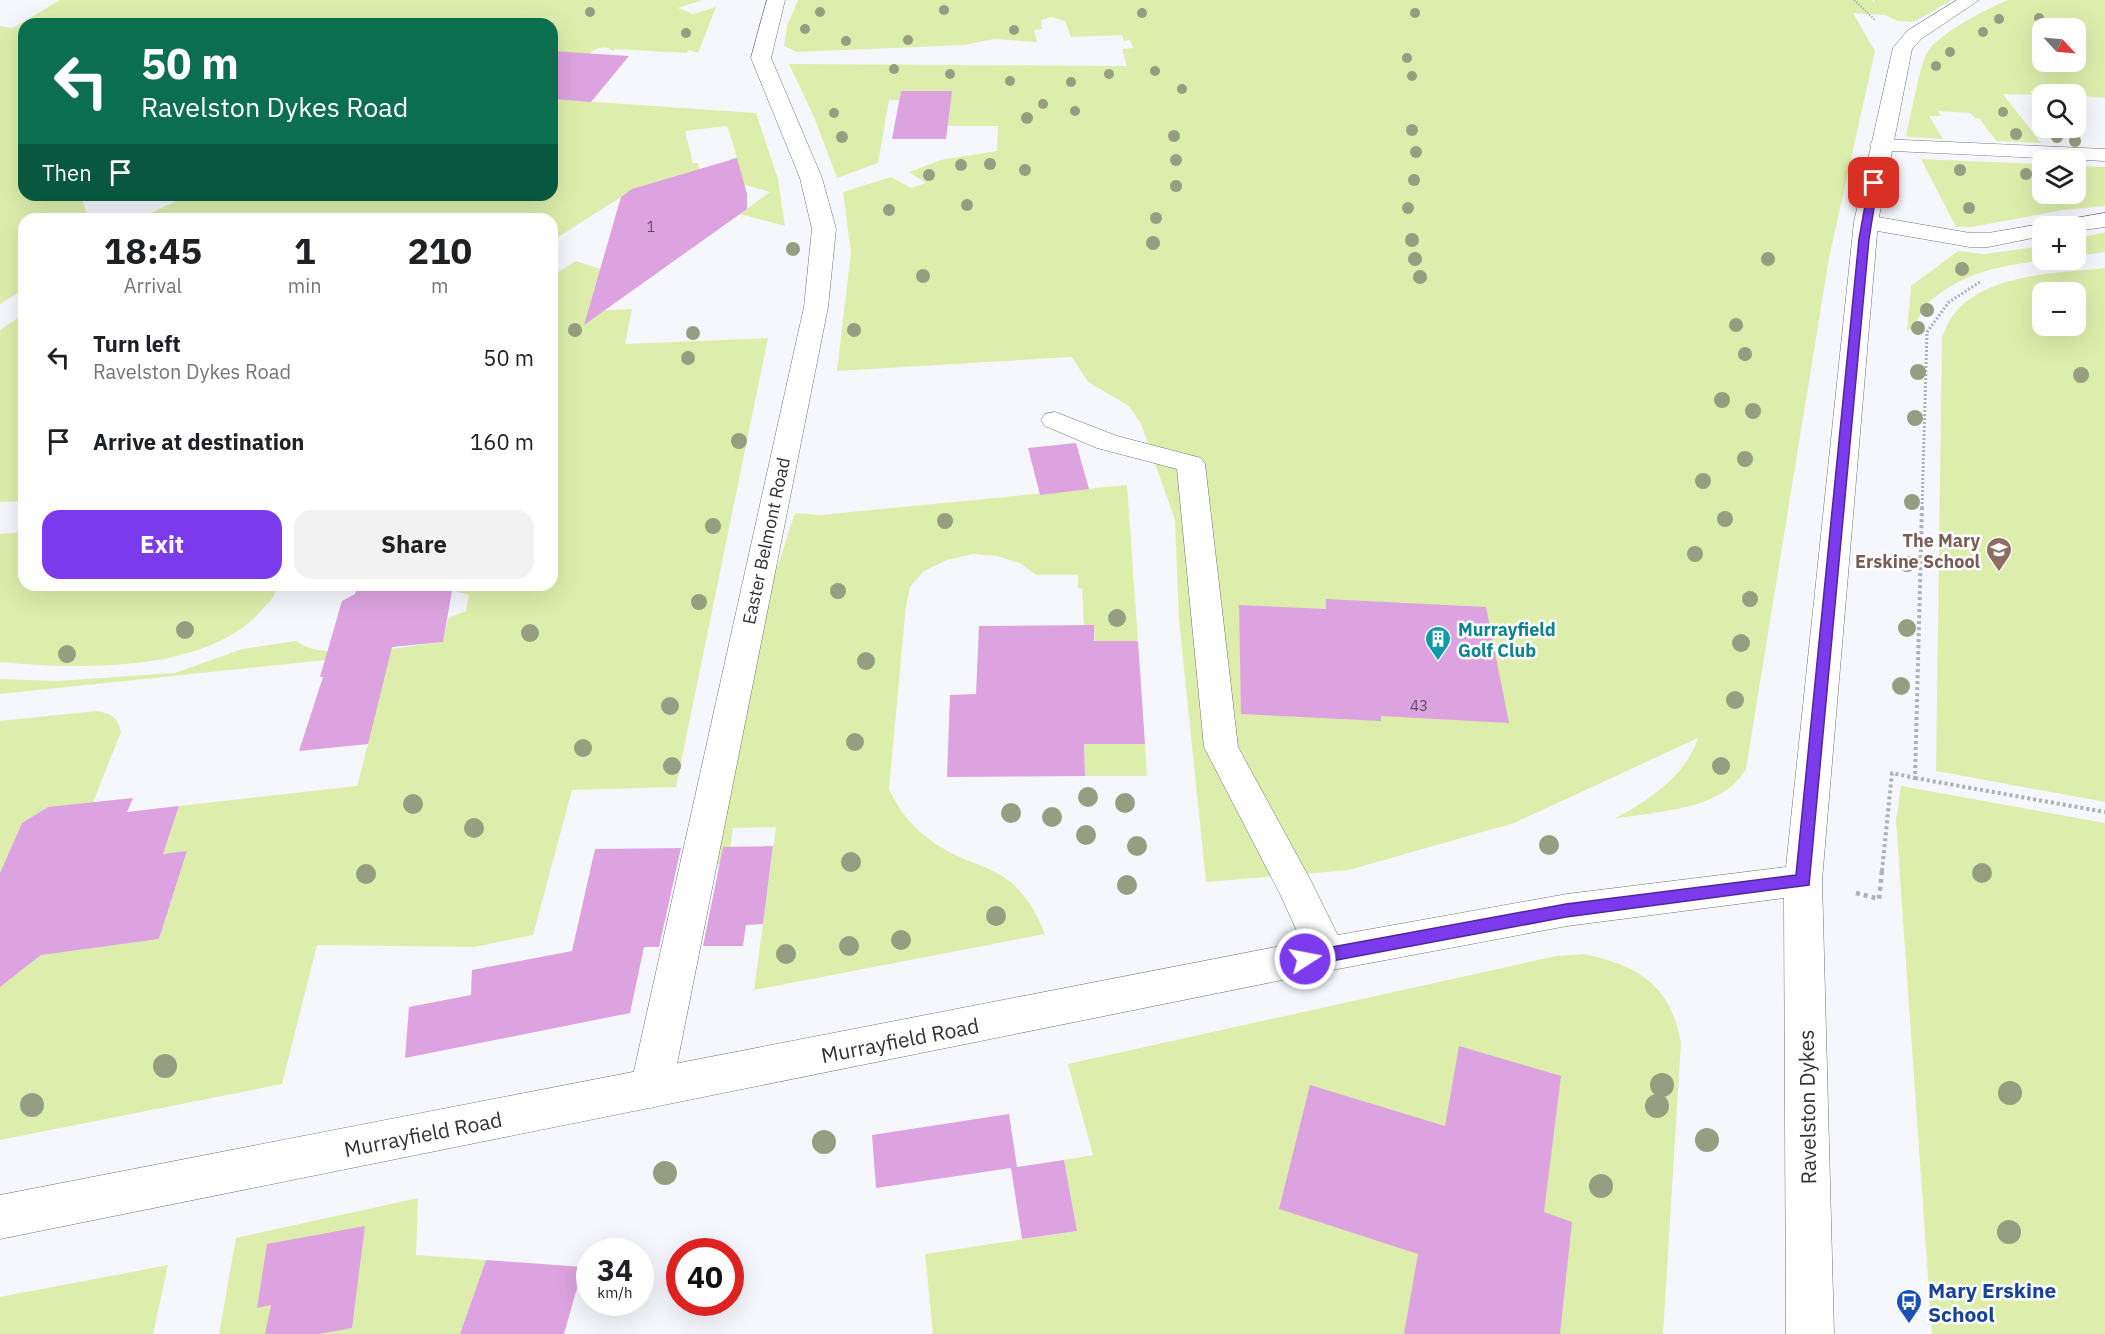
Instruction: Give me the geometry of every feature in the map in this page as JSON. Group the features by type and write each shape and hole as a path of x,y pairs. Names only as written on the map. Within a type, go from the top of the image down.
{"street":[{"name":"Easter Belmont Road","path":"651,1089 816,307 824,229 811,178 761,58 776,0"},
{"name":"Ravelston Dykes","path":"1810,1334 1803,880 1866,222 1903,48 1914,35 1970,0"},
{"path":"1881,145 2105,155"},
{"path":"2086,222 2105,220"},
{"path":"1866,222 1970,240 1988,240 2032,232"},
{"path":"1054,420 1107,442 1191,464 1221,747 1298,892 1327,954"},
{"name":"Murrayfield Road","path":"0,1217 1327,954 1566,910 1803,880"}],"path":[{"path":"1915,778 1927,332 1944,306 1957,294 1983,280"},
{"path":"1803,880 1879,899 1892,773 2105,812"}],"green space":[{"path":"60,0 702,0 678,8 693,14 716,7 698,53 689,50 686,53 615,49 613,51 601,48 594,50 585,58 558,52 558,18 30,18"},
{"path":"798,0 1872,0 1875,4 1874,0 1952,0 1914,22 1898,21 1884,15 1853,13 1875,51 1829,258 1746,769 1735,783 1705,801 1687,807 1614,819 1653,795 1675,776 1692,752 1698,738 1514,823 1349,870 1206,882 1179,620 1175,520 1141,424 1129,406 1088,382 1072,357 837,371 851,252 843,192 891,177 911,188 926,183 909,172 941,160 997,151 998,126 947,126 951,91 901,91 899,100 889,100 878,163 837,178 814,117 789,64 1127,66 1122,49 1133,48 1130,40 1124,41 1122,35 1071,37 1065,21 1051,17 1041,20 1042,29 1034,30 1037,42 994,39 964,45 797,52 784,46 787,26"},
{"path":"2008,0 2105,0 2105,98 2086,96 2086,84 2032,84 2032,91 2030,91 2032,95 2003,94 2032,131 2032,138 2037,138 2041,143 1996,141 1980,119 1970,113 1938,111 1941,116 1929,116 1943,139 1908,137 1906,135 1915,92 1927,53 1941,38 1976,15"},
{"path":"18,25 18,201 82,201 87,213 18,213 18,293 0,304 0,26 13,28"},
{"path":"558,99 756,113 778,179 785,226 740,214 770,192 736,182 730,159 737,157 727,126 685,131 693,163 698,163 700,172 632,190 558,237 558,213 151,213 176,201 558,201"},
{"path":"1921,159 2032,164 2032,204 2086,204 2086,166 2105,167 2105,206 2063,210 1972,227 1956,227"},
{"path":"2105,232 2105,252 2086,255 2086,237"},
{"path":"2032,247 2032,262 1984,272 1955,283 1926,305 1914,325 1907,331 1911,286 1958,251 1984,254"},
{"path":"576,261 611,272 596,283 588,311 632,309 625,344 768,338 676,787 572,790 533,935 474,947 317,945 282,1084 0,1140 0,976 17,974 42,954 159,939 187,852 163,854 179,806 357,786 368,744 326,660 0,694 0,679 57,681 175,673 242,649 296,641 309,648 345,652 443,642 448,618 466,611 469,595 455,591 558,591 558,272"},
{"path":"2105,268 2105,802 1936,771 1942,336 1953,315 1967,301 1984,290 2023,278"},
{"path":"18,318 18,501 0,502 0,330"},
{"path":"1127,485 1138,641 1110,641 1114,744 1145,744 1147,776 1085,776 1083,694 1097,693 1094,626 1084,625 1082,589 1078,588 1078,575 1036,575 1020,563 997,556 973,554 947,560 924,571 910,587 906,606 889,789 911,823 929,839 951,853 985,867 1011,882 1033,909 1045,934 754,990 776,827 733,828 728,864 717,864 764,608 795,513 820,515"},
{"path":"18,532 18,591 276,591 267,605 237,632 207,647 174,657 102,666 0,662 0,534"},
{"path":"96,711 113,717 121,732 88,815 48,807 22,823 0,873 0,721"},
{"path":"1901,786 2105,823 2105,1334 1932,1334 1896,820"},
{"path":"1583,954 1620,964 1649,981 1669,1006 1681,1043 1663,1334 933,1334 925,1254 1077,1231 1064,1160 1093,1155 1068,1064 1556,956"},
{"path":"418,1198 416,1255 486,1260 460,1334 219,1334 236,1238"},
{"path":"168,1265 153,1334 0,1334 0,1297"}],"building":[{"path":"558,51 629,56 591,102 558,99"},
{"path":"901,91 952,91 946,139 892,139"},
{"path":"737,158 747,194 747,209 584,325 621,197 632,189"},
{"path":"1076,443 1089,489 1040,495 1028,448"},
{"path":"356,591 452,591 443,642 392,647 368,744 299,751 323,677 320,677 342,601 355,594"},
{"name":"Murrayfield Golf Club","path":"1326,599 1486,607 1509,723 1381,716 1381,721 1241,714 1239,605 1326,609"},
{"path":"1094,625 1094,641 1138,641 1145,744 1084,744 1085,776 947,777 950,695 976,694 979,626"},
{"path":"133,798 127,812 179,806 163,854 187,851 159,939 41,955 0,987 0,873 22,823 48,807"},
{"path":"773,846 763,924 746,925 743,946 703,946 723,847"},
{"path":"681,848 659,947 644,947 630,1013 405,1058 409,1007 471,995 472,970 572,951 595,849"},
{"path":"1459,1046 1561,1076 1544,1212 1572,1222 1560,1334 1404,1334 1418,1254 1279,1209 1310,1085 1445,1126"},
{"path":"1009,1114 1017,1167 1064,1160 1077,1231 1022,1239 1011,1168 876,1188 872,1135"},
{"path":"365,1226 352,1328 319,1334 265,1334 271,1305 257,1308 267,1244"},
{"path":"486,1260 576,1266 576,1292 564,1334 460,1334"}],"place":[{"name":"The Mary Erskine School","path":"1999,573"},
{"name":"Murrayfield Golf Club","path":"1438,662"},
{"name":"Mary Erskine School","path":"1909,1325"}],"route":[{"path":"1305,959 1566,910 1803,880 1864,239 1874,183"}]}
